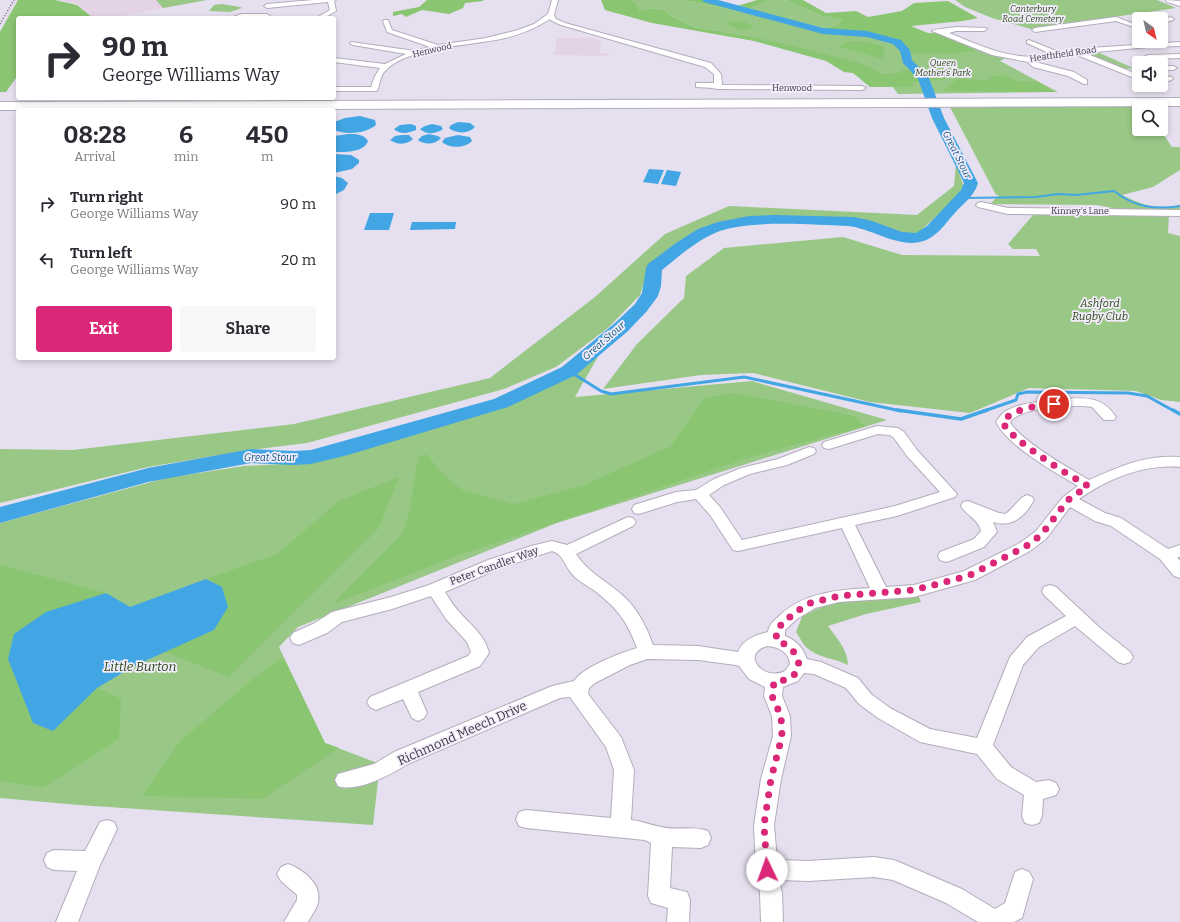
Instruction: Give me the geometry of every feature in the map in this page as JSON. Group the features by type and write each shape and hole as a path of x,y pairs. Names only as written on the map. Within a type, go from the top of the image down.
{"highway":[{"path":"967,101 1180,95"},
{"path":"336,97 909,101"},
{"path":"0,98 16,98"},
{"path":"0,106 909,101 1180,102"}],"main road":[{"path":"1170,0 1180,4"}],"street":[{"path":"267,6 332,0 334,11 323,16"},
{"path":"555,0 551,15 554,20 562,24"},
{"path":"291,4 294,10"},
{"name":"Henwood","path":"336,89 374,88 377,77 382,70 402,57 436,47 513,34 532,28 551,15"},
{"path":"241,16 266,16"},
{"path":"1035,30 1116,19 1132,25"},
{"path":"1168,20 1179,22"},
{"path":"386,22 390,31 436,47"},
{"path":"542,22 562,24 708,65 713,68 719,76 720,80 718,85"},
{"path":"935,31 942,32 984,29"},
{"name":"Heathfield Road","path":"942,32 994,54 1030,60 1077,52 1130,46"},
{"path":"1029,42 1058,55"},
{"path":"353,43 414,53"},
{"name":"Heathfield Road","path":"1168,43 1180,44"},
{"path":"1130,46 1146,56"},
{"path":"1077,52 1132,75"},
{"path":"1168,56 1180,56"},
{"path":"336,60 388,66"},
{"path":"1030,60 1036,65 1052,71 1071,74 1084,82"},
{"path":"1168,68 1173,68"},
{"name":"Henwood","path":"700,85 718,85 717,87 862,88 858,82"},
{"name":"Kinney's Lane","path":"981,205 1008,211 1180,213"},
{"path":"1088,486 1034,452 1012,433 1003,422 1013,413 1027,408 1042,404 1077,402 1096,404 1109,417"},
{"path":"829,445 877,430 893,431 899,435 912,453 950,494 968,506 987,524 989,532 979,543 946,556"},
{"path":"639,508 676,497 700,494 719,482 746,471 782,462 809,451"},
{"path":"776,640 777,628 788,620 791,615 810,603 839,596 881,594 914,590 968,576 1025,547 1041,535 1068,500 1088,486 1136,465 1160,461 1180,462"},
{"path":"700,494 714,511 738,546 897,511 950,494"},
{"path":"968,506 977,508 996,519 1003,520 1020,512 1027,500"},
{"path":"1068,500 1100,517 1116,522 1173,553 1180,572"},
{"path":"628,522 566,552 578,570 614,597 627,610 640,633 647,652"},
{"path":"846,522 881,594"},
{"name":"Peter Candler Way","path":"299,638 321,628 338,617 387,605 434,589 494,564 531,552 552,546 560,548 566,552"},
{"name":"Peter Candler Way","path":"376,702 474,661 480,653 478,644 473,636 453,616 434,589"},
{"path":"1050,591 1065,603 1077,617 1105,643 1124,657"},
{"path":"983,746 1016,662 1033,642 1077,617"},
{"path":"767,639 776,640 790,647 799,659 799,666 796,673 791,678 774,682 766,681 752,672 745,660 746,654 753,643 767,639"},
{"path":"620,829 624,770 614,743 579,696 579,688 584,681 623,661 647,652 690,652 729,656 745,660"},
{"path":"799,666 815,667 852,683 865,699 884,713 927,736 983,746 1004,773 1041,790 1032,816"},
{"path":"772,922 771,893 767,870 764,825 771,779 782,736 781,716 772,696 774,682"},
{"name":"Richmond Meech Drive","path":"345,780 378,772 401,758 558,691 579,688"},
{"path":"408,689 418,713"},
{"path":"526,819 646,831 662,836 701,838"},
{"path":"67,922 91,861 107,829"},
{"path":"662,836 659,896 679,900 678,922"},
{"path":"54,860 91,861"},
{"path":"767,870 808,871 874,867 894,870 942,890 973,906 985,914 993,922 1014,910 1022,879"},
{"path":"288,874 301,884 308,892 307,903 295,922"}],"shaded area":[{"path":"57,0 207,0 122,16 91,16 78,4"},
{"path":"557,38 596,38 596,40 601,40 600,53 609,53 609,56 554,55"}],"green space":[{"path":"18,0 55,0 77,5 91,16 16,16 16,78 6,92 0,92 0,32"},
{"path":"156,0 207,0 163,8"},
{"path":"427,0 483,1 465,3 463,8 449,14 422,10 406,17 402,14 393,16 393,12 419,7"},
{"path":"601,0 631,0 639,8 638,11 651,8 662,9 694,27 756,37 860,63 883,74 900,73 902,70 950,68 944,80 913,82 913,87 870,87 853,73 844,72 826,61 754,41 652,23 605,10"},
{"name":"Queen Mother’s Park","path":"630,0 681,0 725,8 820,32 864,35 886,40 899,45 964,43 985,53 1005,58 1000,61 1058,92 898,94 883,74 756,37 694,27 662,9 651,8 638,11"},
{"path":"681,0 717,0 737,6 757,0 769,0 749,9 823,28 837,25 843,20 822,16 785,0 803,0 826,13 856,11 868,17 902,11 914,3 948,1 978,18 963,21 911,26 928,33 941,33 964,43 975,51 950,54 910,53 899,45 886,40 864,35 820,32 725,8"},
{"path":"769,0 785,0 822,16 844,20 837,25 823,28 749,9"},
{"name":"Canterbury Road Cemetery","path":"955,0 1157,0 1176,8 1148,12 1132,12 1132,14 1031,29 992,18 965,7"},
{"path":"222,4 242,8 230,12 209,11 214,5"},
{"path":"729,21 745,22 754,27 751,29 740,29 727,23"},
{"path":"855,41 868,42 884,47 883,59 839,47 844,43"},
{"path":"1095,51 1132,68 1124,69 1086,53"},
{"path":"1004,75 1016,81 1038,82 1055,92 943,91 957,79 988,80 992,76"},
{"path":"1132,105 1132,136 1165,136 1172,147 1180,147 1180,170 1153,187 1122,195 1150,206 1180,206 1180,212 1122,210 1097,205 990,204 999,195 996,195 950,107"},
{"path":"956,164 965,190 917,234 902,234 866,221 817,222 742,219 708,227 683,241 649,267 640,295 608,328 556,367 504,389 307,443 250,450 148,467 0,503 0,449 73,450 294,424 490,378 595,297 665,234 729,206 917,215 954,186"},
{"name":"Ashford Rugby Club","path":"1169,214 1168,233 1180,236 1180,402 1161,400 1136,391 1029,388 970,413 870,402 753,373 701,375 603,389 637,344 684,298 686,276 724,248 843,237 902,255 1040,256 1036,249 1013,249 1008,244 1033,215"},
{"name":"Little Burton","path":"604,346 575,397 752,381 887,420 557,523 298,627 279,647 325,743 380,764 373,825 79,805 0,798 0,523 166,478 244,466 303,463 511,404 566,376"},
{"path":"735,393 855,416 865,426 754,456 462,554 333,604 403,533 410,508 418,457 427,454 439,470 462,490 513,504 582,486 671,446 704,398"},
{"path":"399,477 379,528 229,677 165,652 214,630 222,587 206,579 277,554 339,501"},
{"path":"0,565 106,593 46,612 53,731 97,688 121,699 119,739 43,788 0,781"},
{"path":"918,595 921,602 866,614 828,626 844,649 848,665 811,651 804,645 796,632 802,617 829,605 843,601 873,597"},
{"path":"283,657 325,743 339,748 262,799 142,796 179,742 255,677"}],"water":[{"path":"360,116 375,120 376,125 372,128 355,133 344,133 336,131 336,121 345,118"},
{"path":"458,122 470,123 475,127 466,132 459,132 449,128 451,125"},
{"path":"411,124 416,126 416,130 405,133 394,129 400,125"},
{"path":"432,124 441,126 443,129 432,133 422,131 420,129 425,126"},
{"path":"357,134 368,141 366,145 358,150 336,152 336,136"},
{"path":"429,134 441,138 430,144 423,143 418,140 422,136"},
{"path":"409,135 413,139 402,144 390,140 395,136"},
{"path":"458,135 470,137 472,141 466,145 457,147 449,146 442,142 445,138"},
{"path":"336,154 351,155 359,160 359,163 352,169 336,173"},
{"path":"649,169 664,170 658,184 643,182"},
{"path":"667,170 681,172 676,186 661,184"},
{"path":"336,176 342,178 348,183 344,190 336,194"},
{"path":"370,213 394,213 389,230 364,230"},
{"path":"412,222 456,222 455,229 410,230"},
{"path":"206,579 222,587 228,607 214,630 134,666 97,688 53,731 33,723 8,659 14,634 46,612 106,593 130,607"}],"waterway":[{"name":"Great Stour","path":"0,515 148,475 251,456 294,458 311,457 501,403 569,371 632,318 649,296 654,268 688,242 711,229 723,225 762,220 848,222 859,223 905,238 920,237 933,229 970,188 971,183 938,118 923,78 907,61 905,50 897,42 867,34 823,31 707,0"},
{"path":"963,198 1036,197 1058,194 1076,195 1114,191 1129,201 1145,206 1162,208 1180,206"},
{"path":"569,371 601,391 611,394 744,377 901,411"},
{"path":"984,411 1016,400 1018,394 1027,392 1128,393 1147,396 1174,411"},
{"path":"897,410 961,419 987,410"},
{"path":"1173,410 1180,414"}],"railway":[{"path":"0,24 14,0"}],"route":[{"path":"767,870 764,825 771,779 782,736 781,716 772,696 774,682 791,678 796,673 799,666 799,659 796,653 790,647 776,640 777,628 788,620 791,615 810,603 839,596 881,594 914,590 968,576 1025,547 1041,535 1068,500 1088,486 1034,452 1012,433 1003,422 1013,413 1027,408 1042,404 1054,404"}]}
